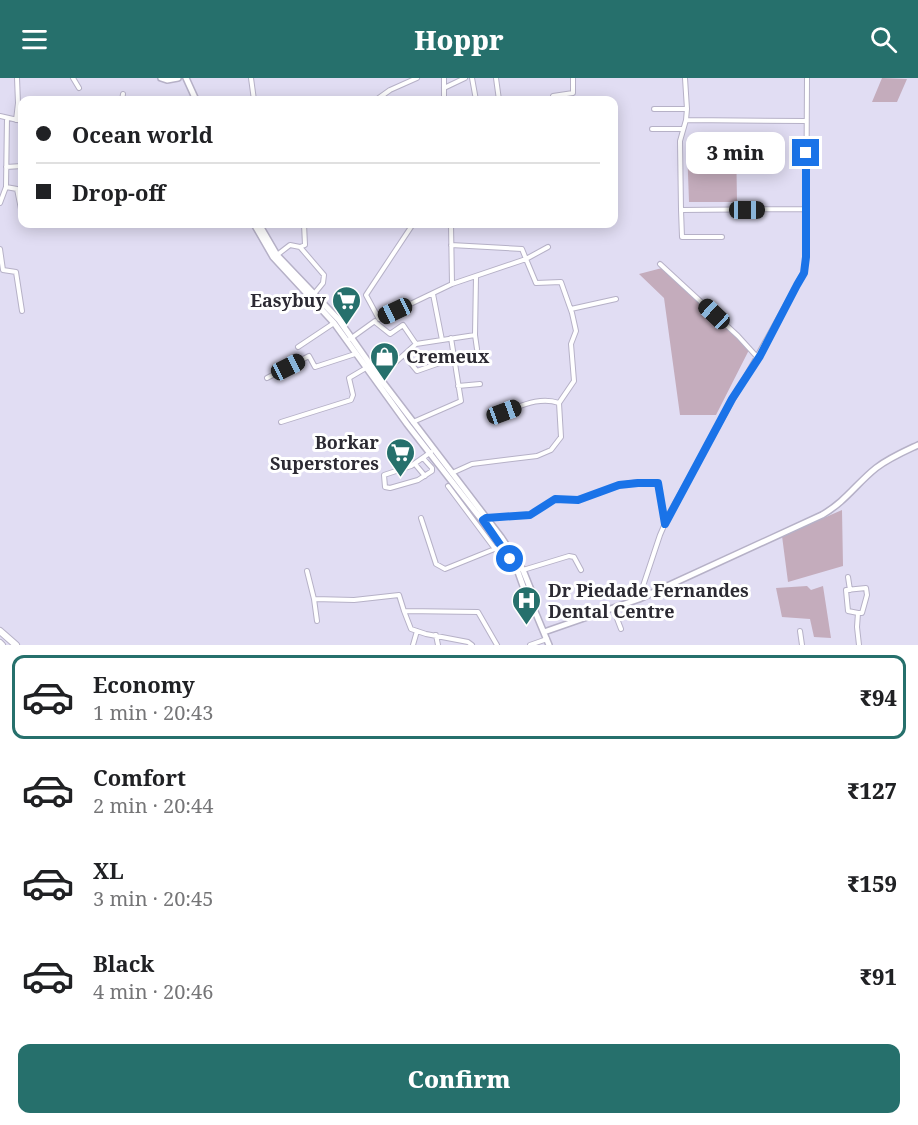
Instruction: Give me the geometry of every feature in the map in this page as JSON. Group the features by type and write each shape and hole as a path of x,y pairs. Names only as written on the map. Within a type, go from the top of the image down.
{"highway":[{"path":"0,631 16,645"}],"main road":[{"path":"161,78 167,80 178,78"},
{"path":"186,78 194,96"},
{"path":"256,228 273,257 349,339 379,377 412,422 439,465 523,570 535,600 534,609"},
{"path":"261,228 277,255 339,320 355,354 432,452 452,473 484,519 518,572 529,603 534,609 548,642"},
{"path":"544,632 639,599 822,515 838,505 874,470 897,454 918,445"}],"street":[{"path":"15,120 18,103 17,78"},
{"path":"73,78 79,88"},
{"path":"251,78 253,96"},
{"path":"382,96 417,78"},
{"path":"444,78 444,96"},
{"path":"444,88 465,78"},
{"path":"472,78 475,96"},
{"path":"496,78 498,96"},
{"path":"553,96 573,93 573,78"},
{"path":"686,78 686,120 680,141 682,237 722,237"},
{"path":"639,599 665,524 732,399 758,358 804,273 807,78"},
{"path":"654,110 687,109"},
{"path":"0,116 18,120"},
{"path":"0,202 6,187 7,118"},
{"path":"686,120 806,121"},
{"path":"652,129 683,129"},
{"path":"6,168 18,166"},
{"path":"6,187 17,189 18,194"},
{"path":"681,210 806,209"},
{"path":"277,255 290,245 300,247 305,245 304,228"},
{"path":"410,228 366,295 377,320 390,334 403,325 416,344"},
{"path":"451,228 452,284"},
{"path":"451,245 522,249 536,283 561,282 576,331 571,344 574,381 559,403 561,437 551,450 537,456 472,464 452,473"},
{"path":"300,247 324,276 323,283 314,294"},
{"path":"349,339 377,320 452,284 526,259 548,247"},
{"path":"0,249 3,270 16,272 22,311"},
{"path":"660,264 738,336 758,358"},
{"path":"476,277 475,335 477,349"},
{"path":"433,294 442,340"},
{"path":"571,309 616,299"},
{"path":"298,347 334,323"},
{"path":"379,377 416,344 475,335"},
{"path":"412,422 461,401 451,338"},
{"path":"267,378 309,356 315,367 355,354"},
{"path":"404,354 417,371 454,358"},
{"path":"281,422 351,400 353,395 349,378 366,368"},
{"path":"458,386 480,384"},
{"path":"504,412 535,401 559,403"},
{"path":"432,452 415,464 384,475 386,487 390,488 418,480 439,465"},
{"path":"423,458 433,470"},
{"path":"415,464 424,476"},
{"path":"484,519 530,515 555,499 578,500 619,485 658,483 665,524"},
{"path":"448,486 495,549"},
{"path":"421,518 435,564 446,569 502,546"},
{"path":"523,570 569,556 574,557 581,570"},
{"path":"307,571 317,621"},
{"path":"848,577 850,590"},
{"path":"866,588 867,596 862,613 858,614 848,611 846,590 866,588"},
{"path":"314,599 354,600 399,595 406,621 411,629 468,642 472,645"},
{"path":"613,607 621,628"},
{"path":"404,611 478,612 497,645"},
{"path":"858,614 859,645"},
{"path":"412,645 417,631"},
{"path":"800,631 802,645"},
{"path":"436,635 438,645"},
{"path":"530,645 548,642"}],"shaded area":[{"path":"882,78 907,79 897,102 872,102"},
{"path":"695,139 736,139 737,202 689,202 687,146"},
{"path":"662,268 750,348 716,415 680,415 664,298 639,274"},
{"path":"842,510 843,566 788,582 782,536"},
{"path":"807,586 811,590 823,586 831,638 814,637 810,619 782,617 776,588"}],"place":[{"name":"Easybuy","path":"347,326"},
{"name":"Cremeux","path":"385,382"},
{"name":"Borkar Superstores","path":"400,478"},
{"name":"Dr Piedade Fernandes Dental Centre","path":"527,626"}],"route":[{"path":"510,559 483,520 530,515 555,499 578,500 619,485 658,483 665,524 732,399 760,356 804,273 806,153"}]}
